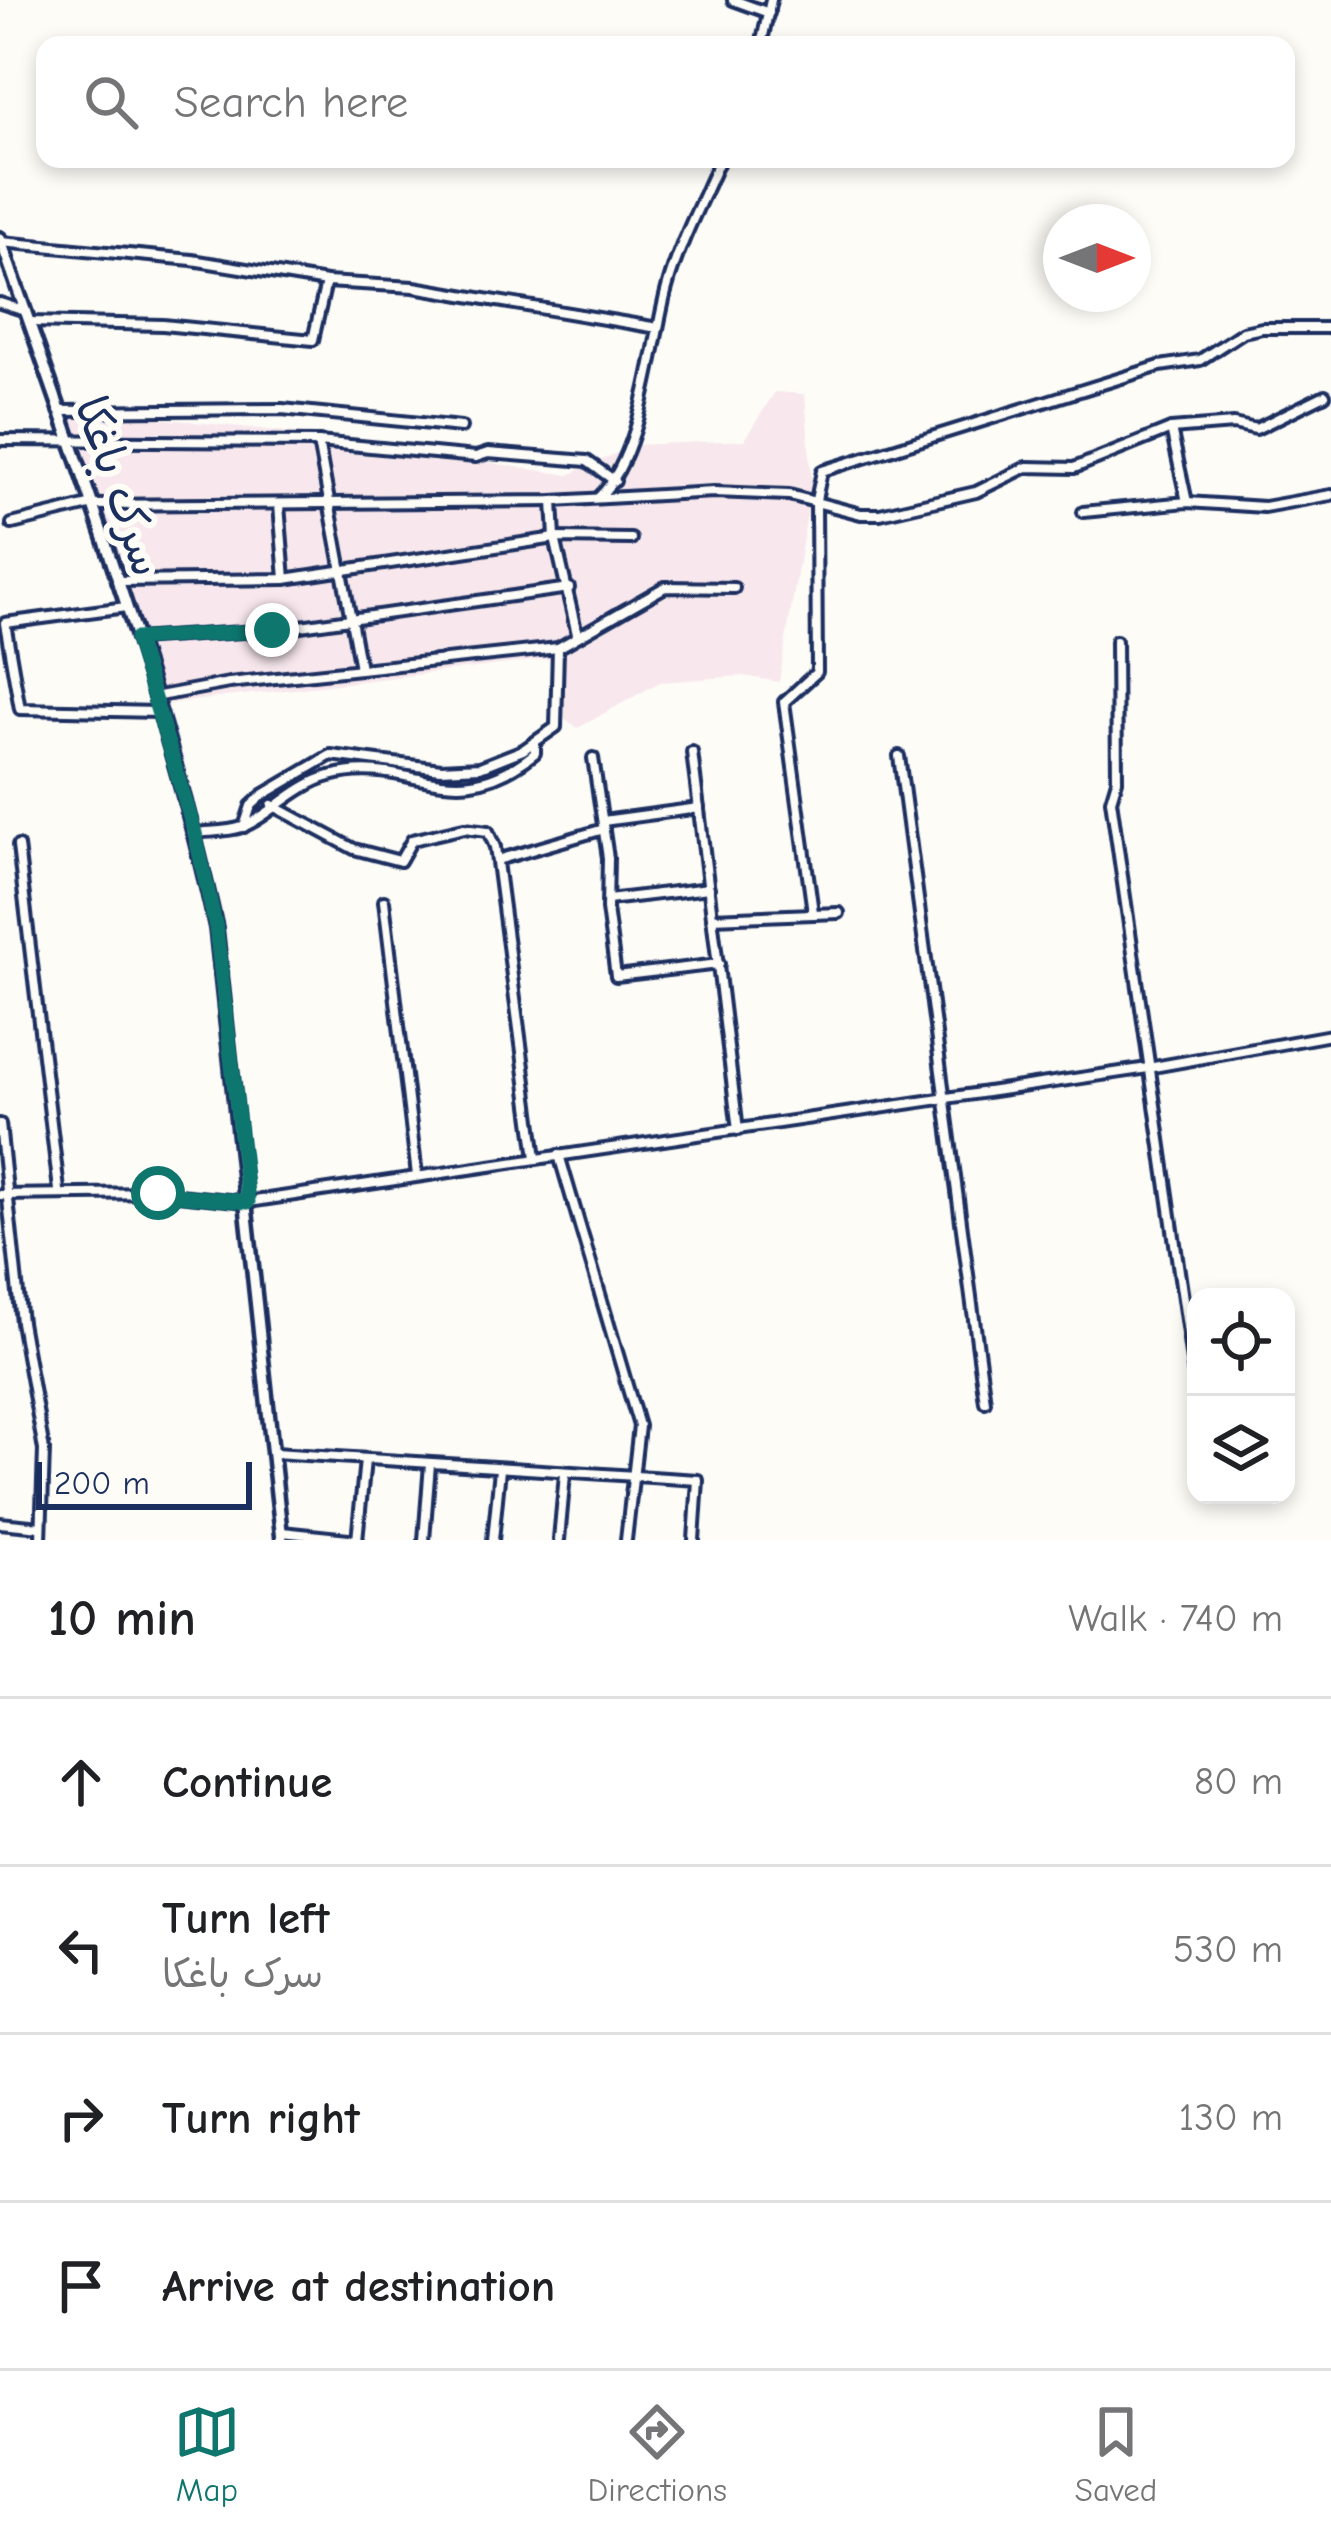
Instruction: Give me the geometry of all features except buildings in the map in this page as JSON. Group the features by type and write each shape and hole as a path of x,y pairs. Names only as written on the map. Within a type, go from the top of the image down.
{"street":[{"path":"733,0 769,13"},
{"path":"763,36 771,0"},
{"path":"598,498 615,482 668,283 716,168"},
{"path":"1,240 192,260 326,282 415,287 658,328"},
{"name":"سرک باغکا","path":"1,240 159,712 195,833 216,928 282,1536"},
{"path":"0,303 27,317 313,340 326,282"},
{"path":"813,912 784,702 817,673 816,500 822,471 1160,366 1200,360 1244,332 1331,328"},
{"path":"12,524 89,505 554,501 714,492 816,500 861,514 880,514 976,492 1027,467 1074,468 1171,429 1233,424 1256,429 1325,395"},
{"path":"59,411 282,410 461,427"},
{"path":"1171,429 1187,502"},
{"path":"0,440 318,442 476,457 488,453 587,461 615,482"},
{"path":"318,442 360,668"},
{"path":"1083,512 1187,502 1264,507 1331,495"},
{"path":"554,501 555,538 577,634"},
{"path":"279,505 285,579"},
{"path":"116,581 285,579 555,538 631,538"},
{"path":"154,698 229,682 558,648 665,587 734,588"},
{"path":"136,639 272,630 569,588"},
{"path":"126,607 5,623 5,657 20,709 159,712"},
{"path":"1116,641 1117,780 1111,800 1187,1329"},
{"path":"244,827 251,806 263,794 332,755 441,769 480,767 535,742 556,727 558,648"},
{"path":"195,833 244,827 272,805 327,776 360,771 437,784 479,784 506,776 535,753 535,742"},
{"path":"692,752 738,1130"},
{"path":"899,756 985,1402"},
{"path":"593,758 619,979 719,964"},
{"path":"272,805 354,850 400,861 412,840 464,828 488,831 497,860 536,1158"},
{"path":"497,860 604,825 699,808"},
{"path":"18,846 59,1191"},
{"path":"608,901 709,888"},
{"path":"384,902 417,1174"},
{"path":"712,918 839,913"},
{"path":"5,1195 59,1191 248,1202 1148,1068 1331,1035"},
{"path":"0,1124 21,1322 44,1450 40,1540"},
{"path":"559,1155 639,1426 626,1540"},
{"path":"274,1453 698,1480 694,1540"},
{"path":"282,1536 358,1540 365,1460"},
{"path":"424,1540 430,1464"},
{"path":"493,1540 500,1469"},
{"path":"560,1540 566,1474"},
{"path":"0,1523 41,1527"}],"shaded area":[{"path":"775,392 805,394 812,484 779,682 743,676 660,682 578,728 564,718 550,659 166,704 71,416 139,416 314,435 569,475 634,445 744,440"}],"route":[{"path":"158,1193 248,1202 216,928 195,833 136,639 272,630"}]}
